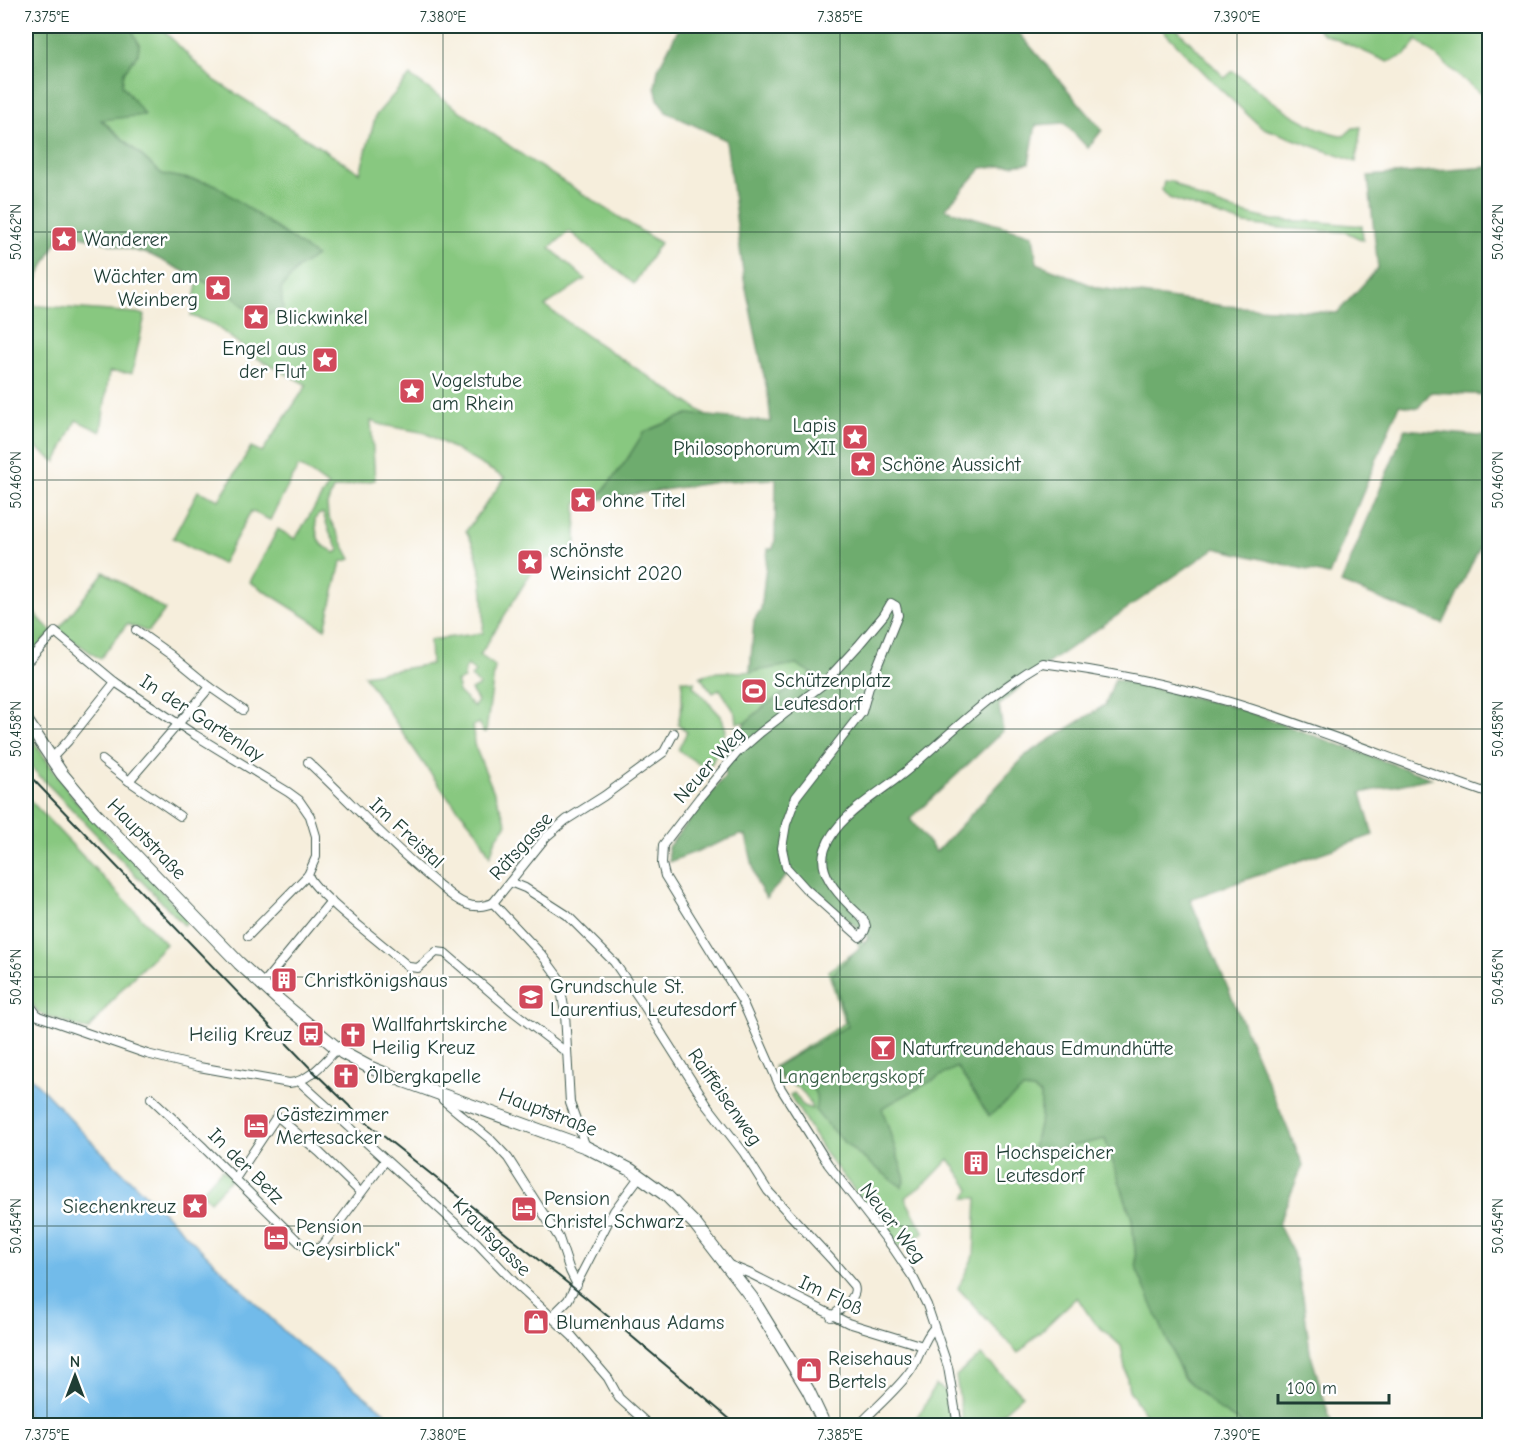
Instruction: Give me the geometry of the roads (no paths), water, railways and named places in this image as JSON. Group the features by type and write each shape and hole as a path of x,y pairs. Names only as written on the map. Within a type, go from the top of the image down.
{"main road":[{"name":"Hauptstraße","path":"26,720 51,759 94,812 262,985 337,1048 369,1067 586,1148 640,1176 681,1209 728,1265 789,1358 812,1396 825,1425"}],"street":[{"name":"Neuer Weg","path":"958,1425 948,1367 927,1305 914,1279 828,1164 780,1087 742,1001 668,880 662,864 663,845 737,753 822,685 858,646 891,603 894,603 898,609 898,615 870,684 862,712 796,797 786,824 782,848 786,867 805,888 860,938 865,932 866,925 863,918 843,898 826,875 823,859 831,835 855,811 909,769 985,701 1042,663 1083,668 1229,702 1270,714 1490,794"},
{"path":"136,630 243,710"},
{"name":"In der Gartenlay","path":"30,658 55,632 115,682 288,792 304,805 310,816 317,847 313,867 308,875"},
{"path":"51,759 115,682"},
{"path":"129,781 210,687"},
{"name":"Rätsgasse","path":"586,1148 570,1103 565,1013 559,978 542,955 493,903 546,837 566,820 604,796 664,752 674,733"},
{"path":"102,760 180,816"},
{"name":"Im Freistal","path":"308,762 412,863 460,901 475,907 493,903"},
{"path":"248,936 308,875 310,881 331,901 414,969 436,952 445,952 510,1009 566,1052"},
{"name":"Raiffeisenweg","path":"510,882 525,888 567,915 614,962 707,1105 744,1153 768,1191 854,1286 855,1296 831,1317"},
{"path":"262,985 331,901"},
{"path":"26,1000 38,1016 147,1054 246,1077 289,1083 300,1082 311,1075 337,1048"},
{"name":"Krautsgasse","path":"300,1082 364,1139 385,1161 445,1212 572,1336 600,1368 619,1398 650,1425"},
{"path":"440,1094 443,1100 490,1139 508,1158 559,1238 570,1272 577,1285"},
{"name":"In der Betz","path":"152,1098 301,1244 315,1250 320,1248 385,1161"},
{"path":"235,1179 277,1116 319,1152 360,1192"},
{"path":"551,1317 568,1300 614,1211 640,1176"},
{"name":"Im Floß","path":"728,1265 751,1274 831,1317 923,1346"},
{"path":"858,1425 905,1378 934,1328"}],"water":[{"path":"26,1072 91,1141 289,1336 401,1425 26,1425"}],"railway":[{"path":"26,772 314,1072 367,1123 585,1297 738,1426"}],"place":[{"name":"Wanderer","path":"64,239"},
{"name":"Wächter am Weinberg","path":"218,288"},
{"name":"Blickwinkel","path":"256,317"},
{"name":"Engel aus der Flut","path":"325,360"},
{"name":"Vogelstube am Rhein","path":"412,391"},
{"name":"Lapis Philosophorum XII","path":"855,437"},
{"name":"Schöne Aussicht","path":"863,464"},
{"name":"ohne Titel","path":"583,500"},
{"name":"schönste Weinsicht 2020","path":"530,562"},
{"name":"Schützenplatz Leutesdorf","path":"754,691"},
{"name":"Christkönigshaus","path":"284,980"},
{"name":"Grundschule St. Laurentius, Leutesdorf","path":"531,997"},
{"name":"Heilig Kreuz","path":"311,1034"},
{"name":"Wallfahrtskirche Heilig Kreuz","path":"353,1035"},
{"name":"Naturfreundehaus Edmundhütte","path":"883,1048"},
{"name":"Ölbergkapelle","path":"346,1076"},
{"name":"Gästezimmer Mertesacker","path":"256,1126"},
{"name":"Hochspeicher Leutesdorf","path":"976,1163"},
{"name":"Siechenkreuz","path":"195,1206"},
{"name":"Pension Christel Schwarz","path":"524,1209"},
{"name":"Pension \"Geysirblick\"","path":"276,1238"},
{"name":"Blumenhaus Adams","path":"536,1322"},
{"name":"Reisehaus Bertels","path":"809,1370"}],"park label":[{"name":"Langenbergskopf","path":"851,1076"}]}
